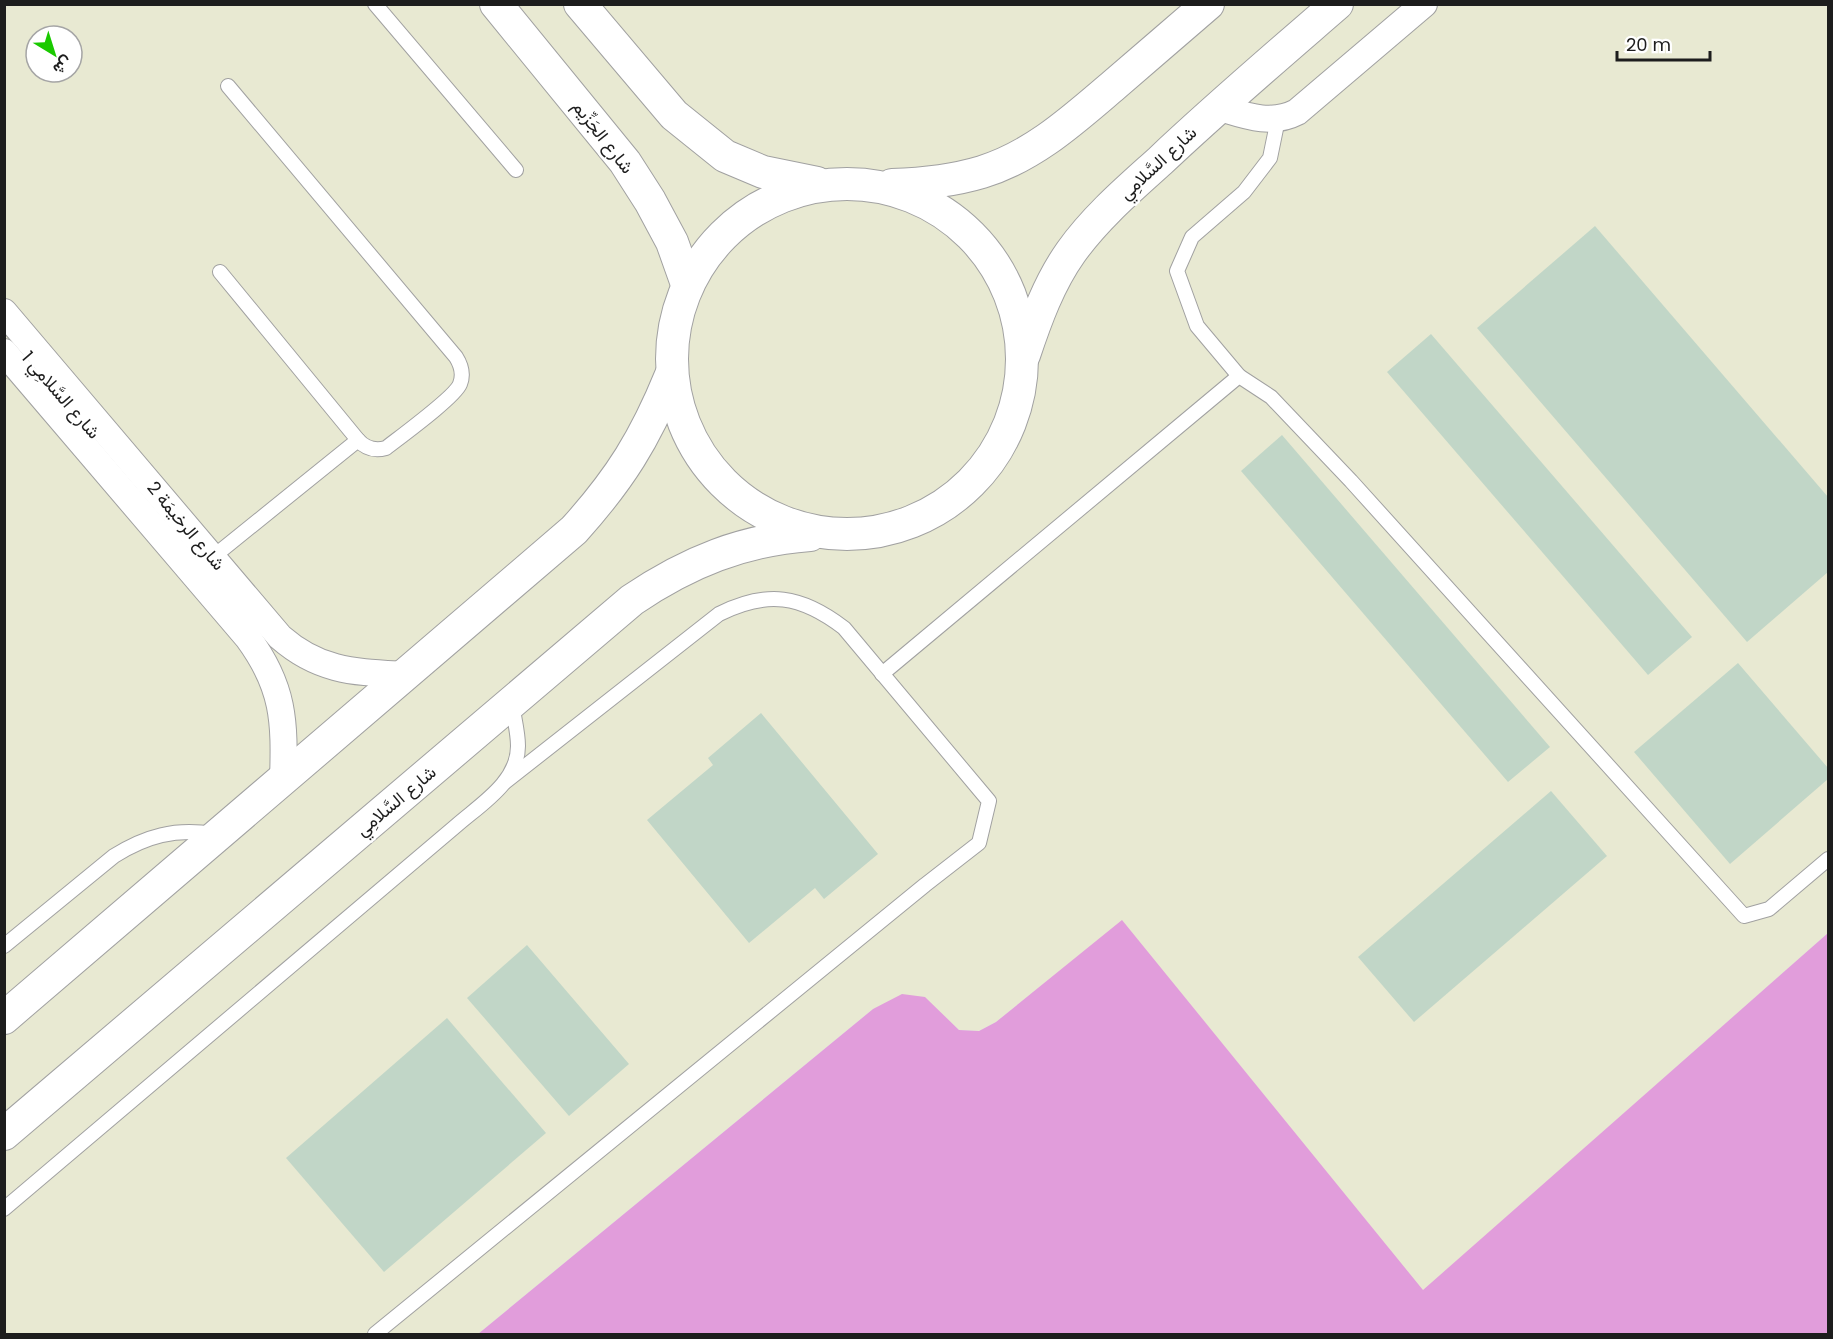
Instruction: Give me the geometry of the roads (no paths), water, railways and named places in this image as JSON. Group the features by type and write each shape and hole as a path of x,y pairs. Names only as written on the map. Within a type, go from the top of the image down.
{"street":[{"name":"شارع الجَزِّيم","path":"495,4 625,162 672,242 687,284"},
{"path":"580,4 674,115 725,156 763,172 821,184 880,186 951,180 983,171 1043,142 1070,122 1208,4"},
{"name":"شارع السَّلامِي","path":"1024,356 1039,311 1051,285 1071,252 1095,222 1217,107 1337,4"},
{"path":"1217,107 1266,120 1278,119 1297,112 1424,4"},
{"path":"4,1018 574,530 621,473 641,442 657,409 670,375 673,328 687,284 712,245 748,213 789,192 821,184"},
{"path":"670,375 685,432 718,481 765,517 822,534 856,535 889,530 921,518 959,494 975,479 996,452 1011,422 1020,389 1024,356 1012,297 982,245 936,207 880,186"},
{"name":"شارع الرخيمَة 2","path":"4,312 280,637 294,649 326,666 362,673 406,675"},
{"name":"شارع السَّلامِي 1","path":"4,330 93,433 106,445 124,453"},
{"name":"شارع الرخيمَة 2","path":"4,352 261,656 272,676 281,709 284,743 283,780"},
{"name":"شارع السَّلامِي","path":"4,1134 632,600 692,564 724,551 791,536 822,534"}],"lane":[{"path":"375,4 516,170"},
{"path":"220,272 358,440 368,448 374,450 386,448 456,390 461,377 459,363 228,86"},
{"path":"1278,119 1270,158 1244,192 1192,237 1177,271 1197,326 1239,376 1271,397 1303,431 1744,916 1769,909 1828,859"},
{"path":"882,674 1239,376"},
{"path":"213,557 358,440"},
{"path":"4,1209 505,782 718,614 739,604 761,599 784,599 806,604 826,614 844,628 989,801 979,843 375,1335"},
{"path":"505,782 516,760 518,747 511,703"},
{"path":"4,946 114,856 129,847 146,839 173,833 200,832 218,835"}]}
